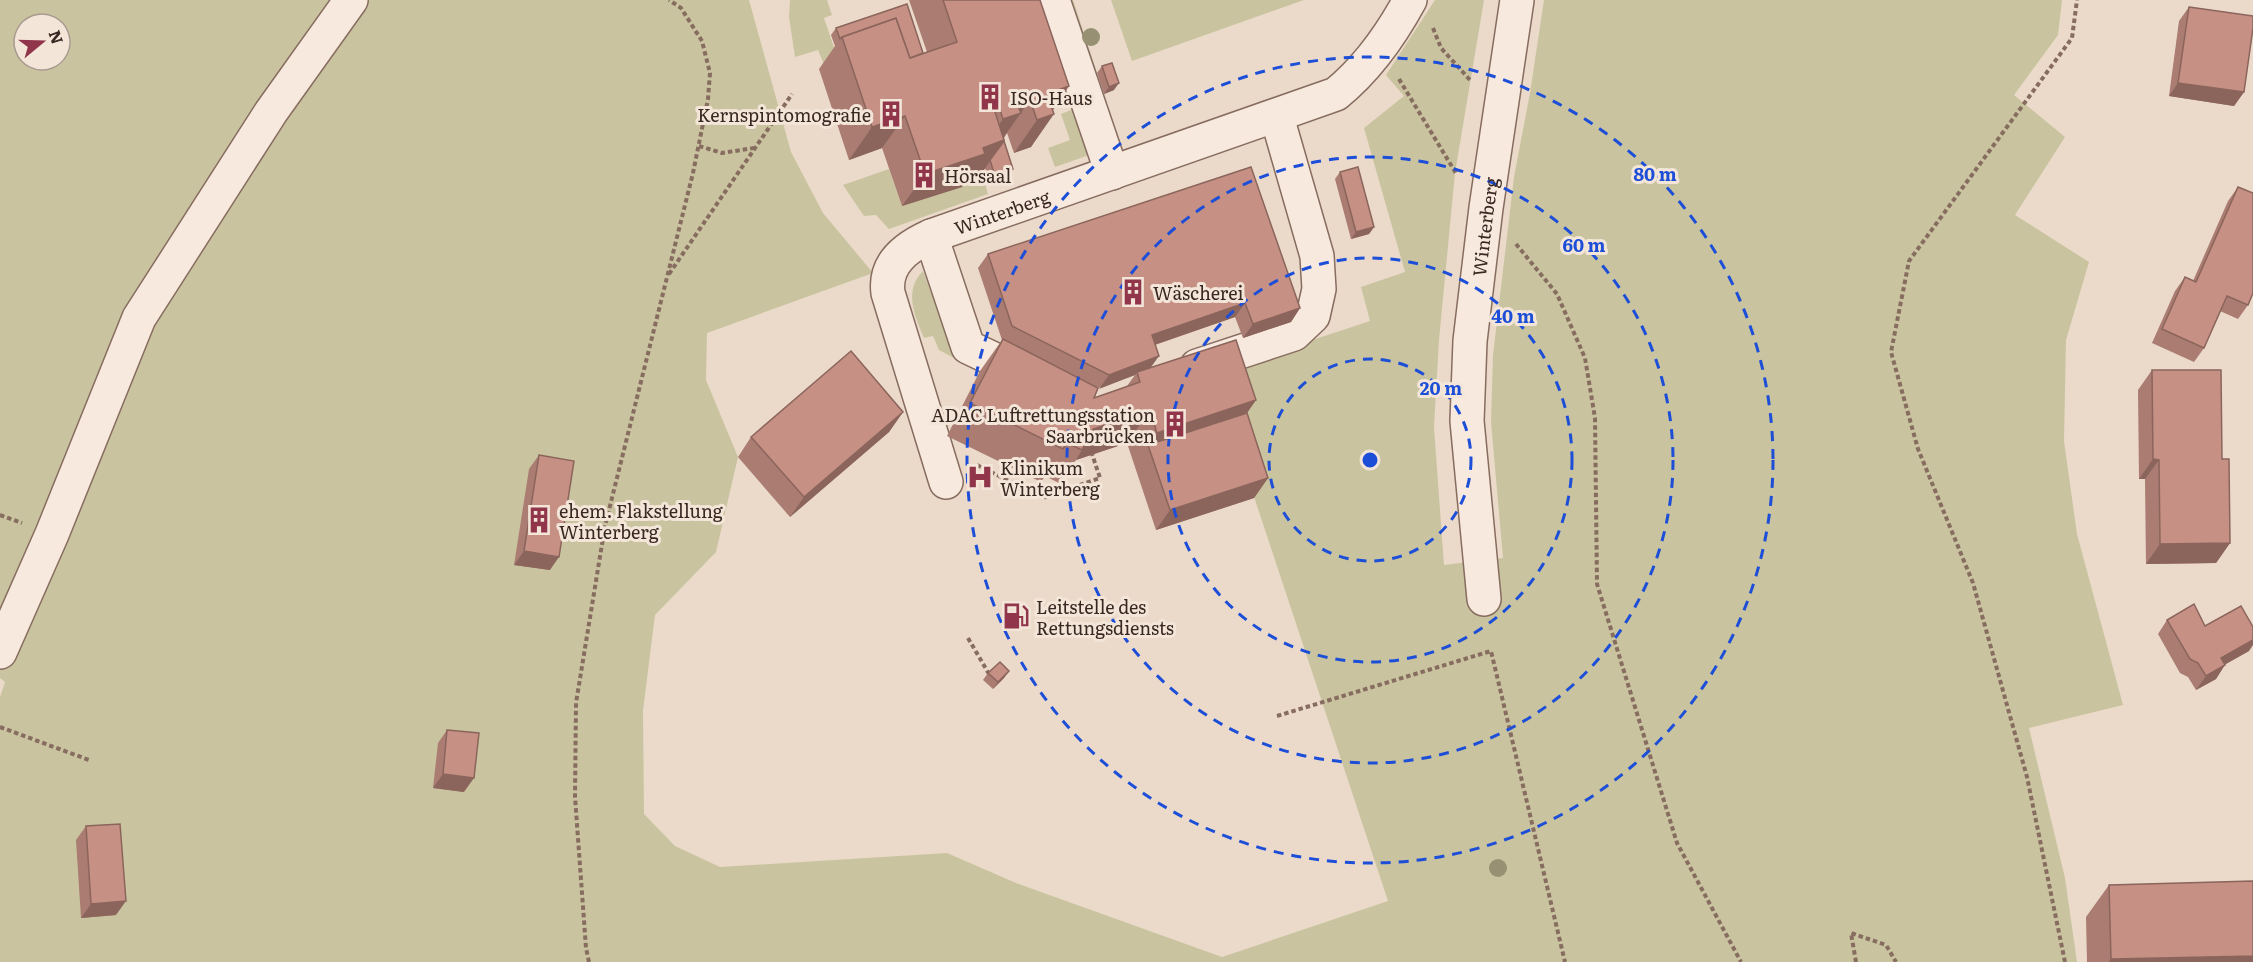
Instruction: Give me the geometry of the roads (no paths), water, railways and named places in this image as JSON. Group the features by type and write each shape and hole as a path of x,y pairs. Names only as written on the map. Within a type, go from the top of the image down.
{"lane":[{"path":"0,651 52,534 139,318 271,112 351,0"},
{"path":"1053,0 1113,172"},
{"name":"Winterberg","path":"1484,599 1467,421 1470,341 1486,208 1517,0"},
{"name":"Winterberg","path":"946,482 888,293 888,272 898,257 917,242 931,236 1277,117 1336,94 1356,78 1377,51 1420,11"},
{"path":"1174,374 1294,334 1313,316 1319,289 1317,256 1277,117"},
{"path":"931,236 968,347 1054,387"}],"place":[{"name":"ISO-Haus","path":"990,97"},
{"name":"Kernspintomografie","path":"891,114"},
{"name":"Hörsaal","path":"924,175"},
{"name":"Wäscherei","path":"1133,292"},
{"name":"ADAC Luftrettungsstation Saarbrücken","path":"1175,424"},
{"name":"Klinikum Winterberg","path":"980,477"},
{"name":"ehem. Flakstellung Winterberg","path":"539,520"},
{"name":"Leitstelle des Rettungsdiensts","path":"1016,616"}]}
